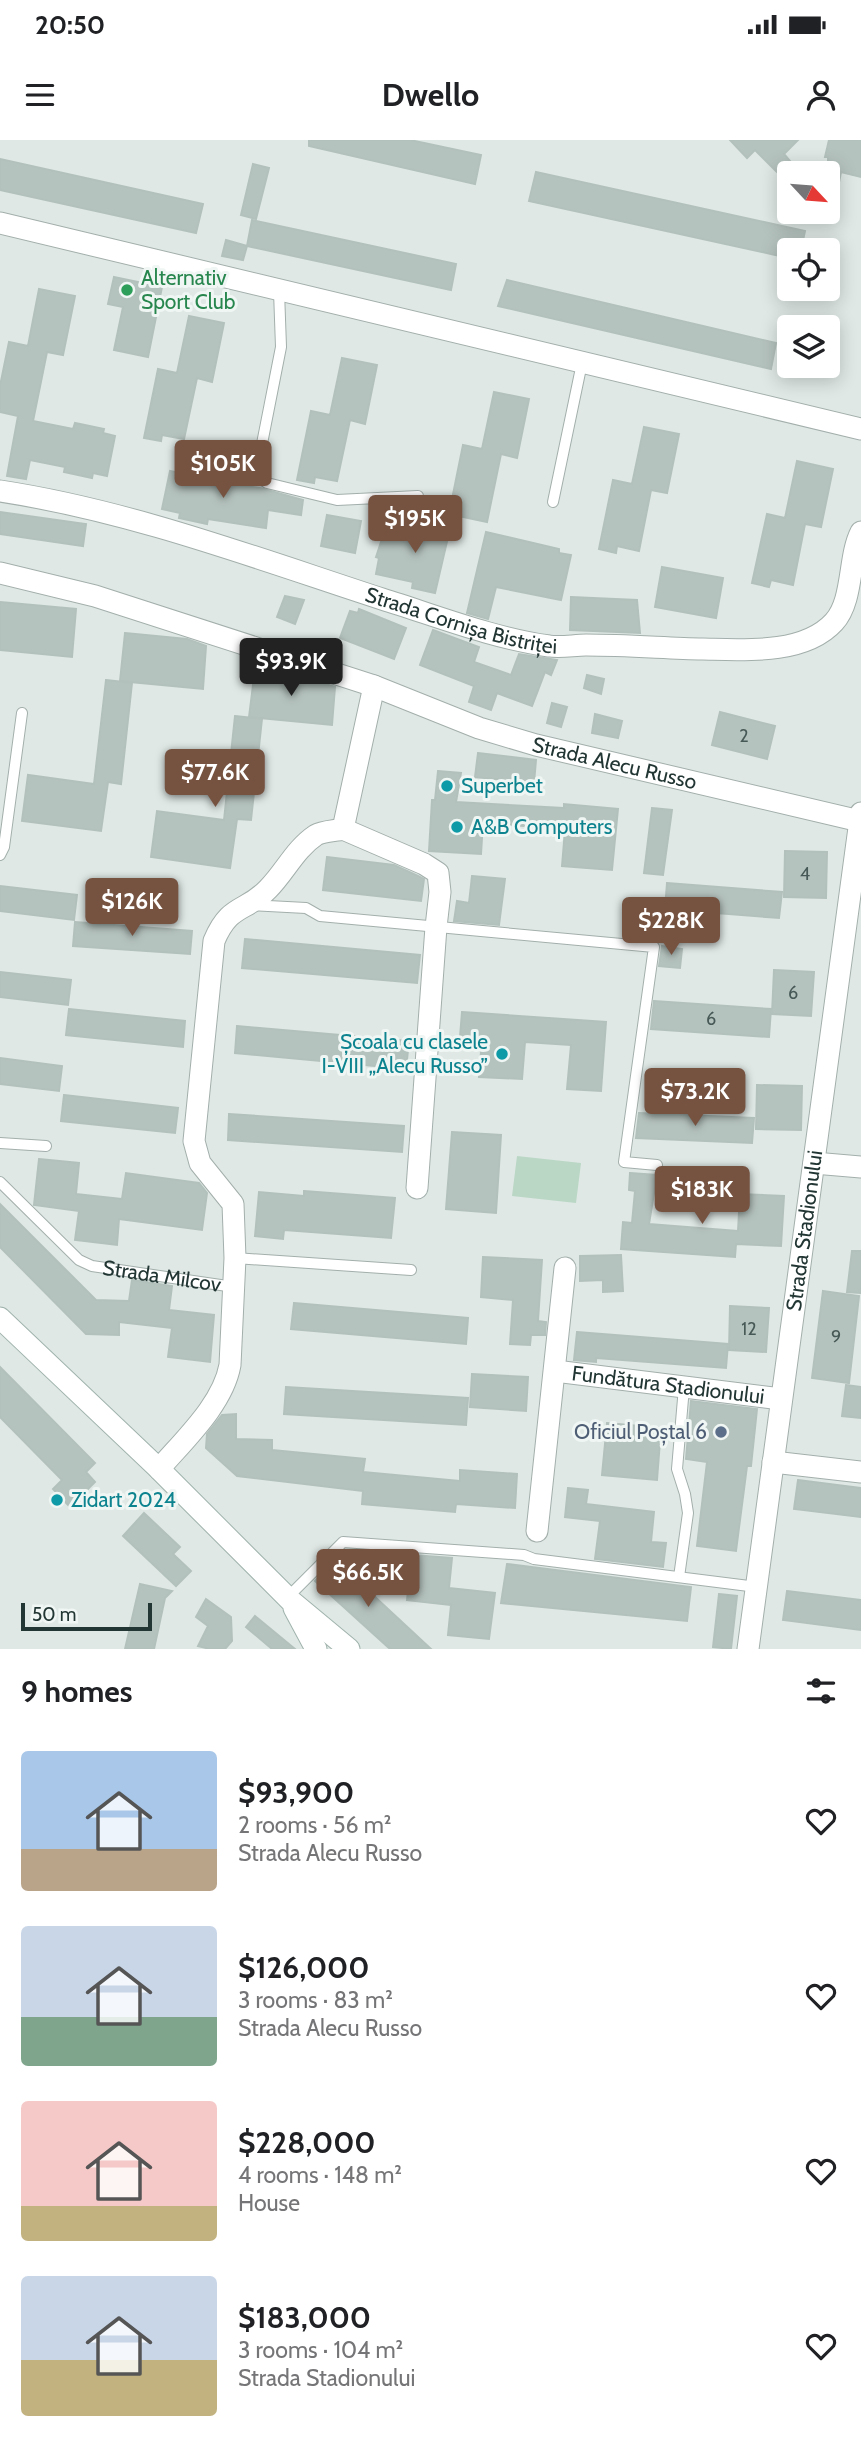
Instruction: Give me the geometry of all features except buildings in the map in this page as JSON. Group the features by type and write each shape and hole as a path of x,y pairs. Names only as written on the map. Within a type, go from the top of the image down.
{"street":[{"path":"0,223 861,429"},
{"name":"Strada Cornișa Bistriței","path":"0,491 35,496 159,527 491,634 552,647 585,645 744,650 783,648 810,639 835,622 848,592 857,540 861,532"},
{"name":"Strada Alecu Russo","path":"0,573 95,596 374,686 479,728 537,745 860,817"},
{"path":"343,830 374,686"},
{"name":"Strada Stadionului","path":"748,1649 860,817"},
{"path":"234,1287 233,1204 200,1163 194,1141 214,941 228,916 266,892 297,851 318,833 343,830 424,864 438,873 440,892 416,1188"},
{"path":"814,1163 861,1167"},
{"name":"Fundătura Stadionului","path":"537,1531 565,1268"},
{"name":"Strada Milcov","path":"159,1469 218,1398 227,1382 234,1287"},
{"path":"0,1318 159,1469 289,1599 349,1649"},
{"name":"Fundătura Stadionului","path":"555,1371 781,1399"},
{"path":"773,1462 861,1472"},
{"path":"289,1599 316,1649"}],"lane":[{"path":"279,291 281,347 257,469 260,478 267,484 337,500 418,496"},
{"path":"553,502 582,363"},
{"path":"0,855 4,847 22,713"},
{"path":"244,905 306,908 320,916 654,947 624,1162 657,1165"},
{"path":"0,1143 46,1146"},
{"name":"Strada Milcov","path":"0,1182 79,1260 92,1266 234,1287"},
{"path":"234,1258 411,1270"},
{"path":"679,1577 688,1513 677,1469 684,1387"},
{"path":"289,1599 343,1542 524,1555 534,1559 757,1587"}],"green space":[{"path":"517,1156 581,1163 576,1203 512,1196"}],"place":[{"name":"Alternativ Sport Club","path":"127,290"},
{"name":"Superbet","path":"447,786"},
{"name":"A&B Computers","path":"457,827"},
{"name":"Școala cu clasele I-VIII „Alecu Russo”","path":"502,1054"},
{"name":"Oficiul Poștal 6","path":"721,1432"},
{"name":"Zidart 2024","path":"57,1500"}]}
